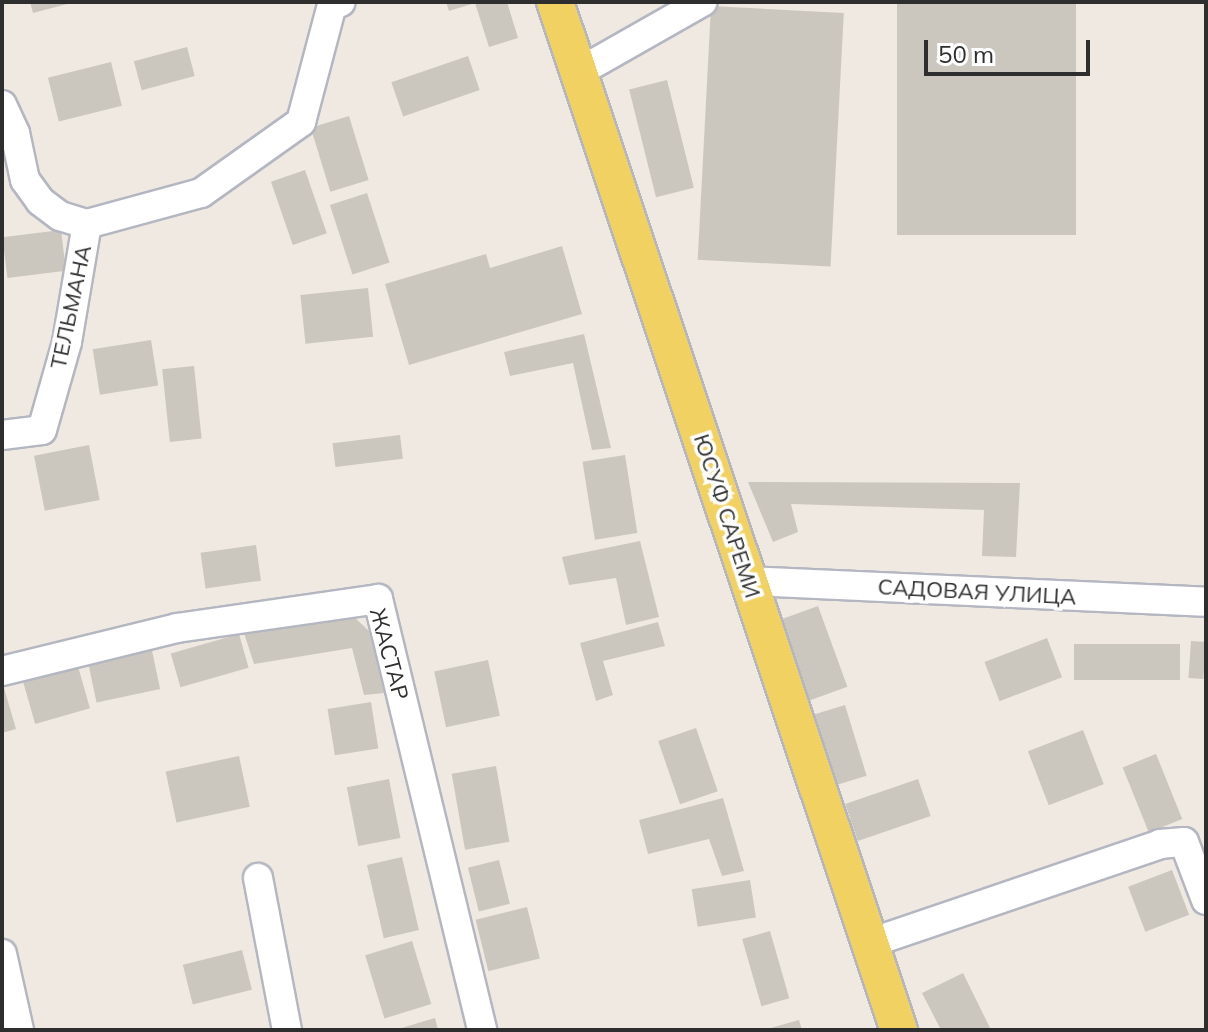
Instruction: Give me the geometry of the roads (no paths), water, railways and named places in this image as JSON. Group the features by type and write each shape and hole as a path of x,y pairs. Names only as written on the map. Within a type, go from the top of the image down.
{"main road":[{"name":"ЮСУФ САРЕМИ","path":"555,2 899,1030"}],"street":[{"name":"ТЕЛЬМАНА","path":"2,435 42,430 67,342 87,224 201,193 301,122 332,5 341,2"},
{"path":"579,72 702,2"},
{"path":"2,105 15,133 25,180 40,201 60,216 87,224"},
{"name":"САДОВАЯ УЛИЦА","path":"749,581 1206,602"},
{"name":"ЖАСТАР","path":"2,671 177,628 378,599 482,1030"},
{"path":"870,943 1160,844 1184,842 1206,900"},
{"path":"258,878 287,1030"},
{"path":"2,954 19,1030"}]}
